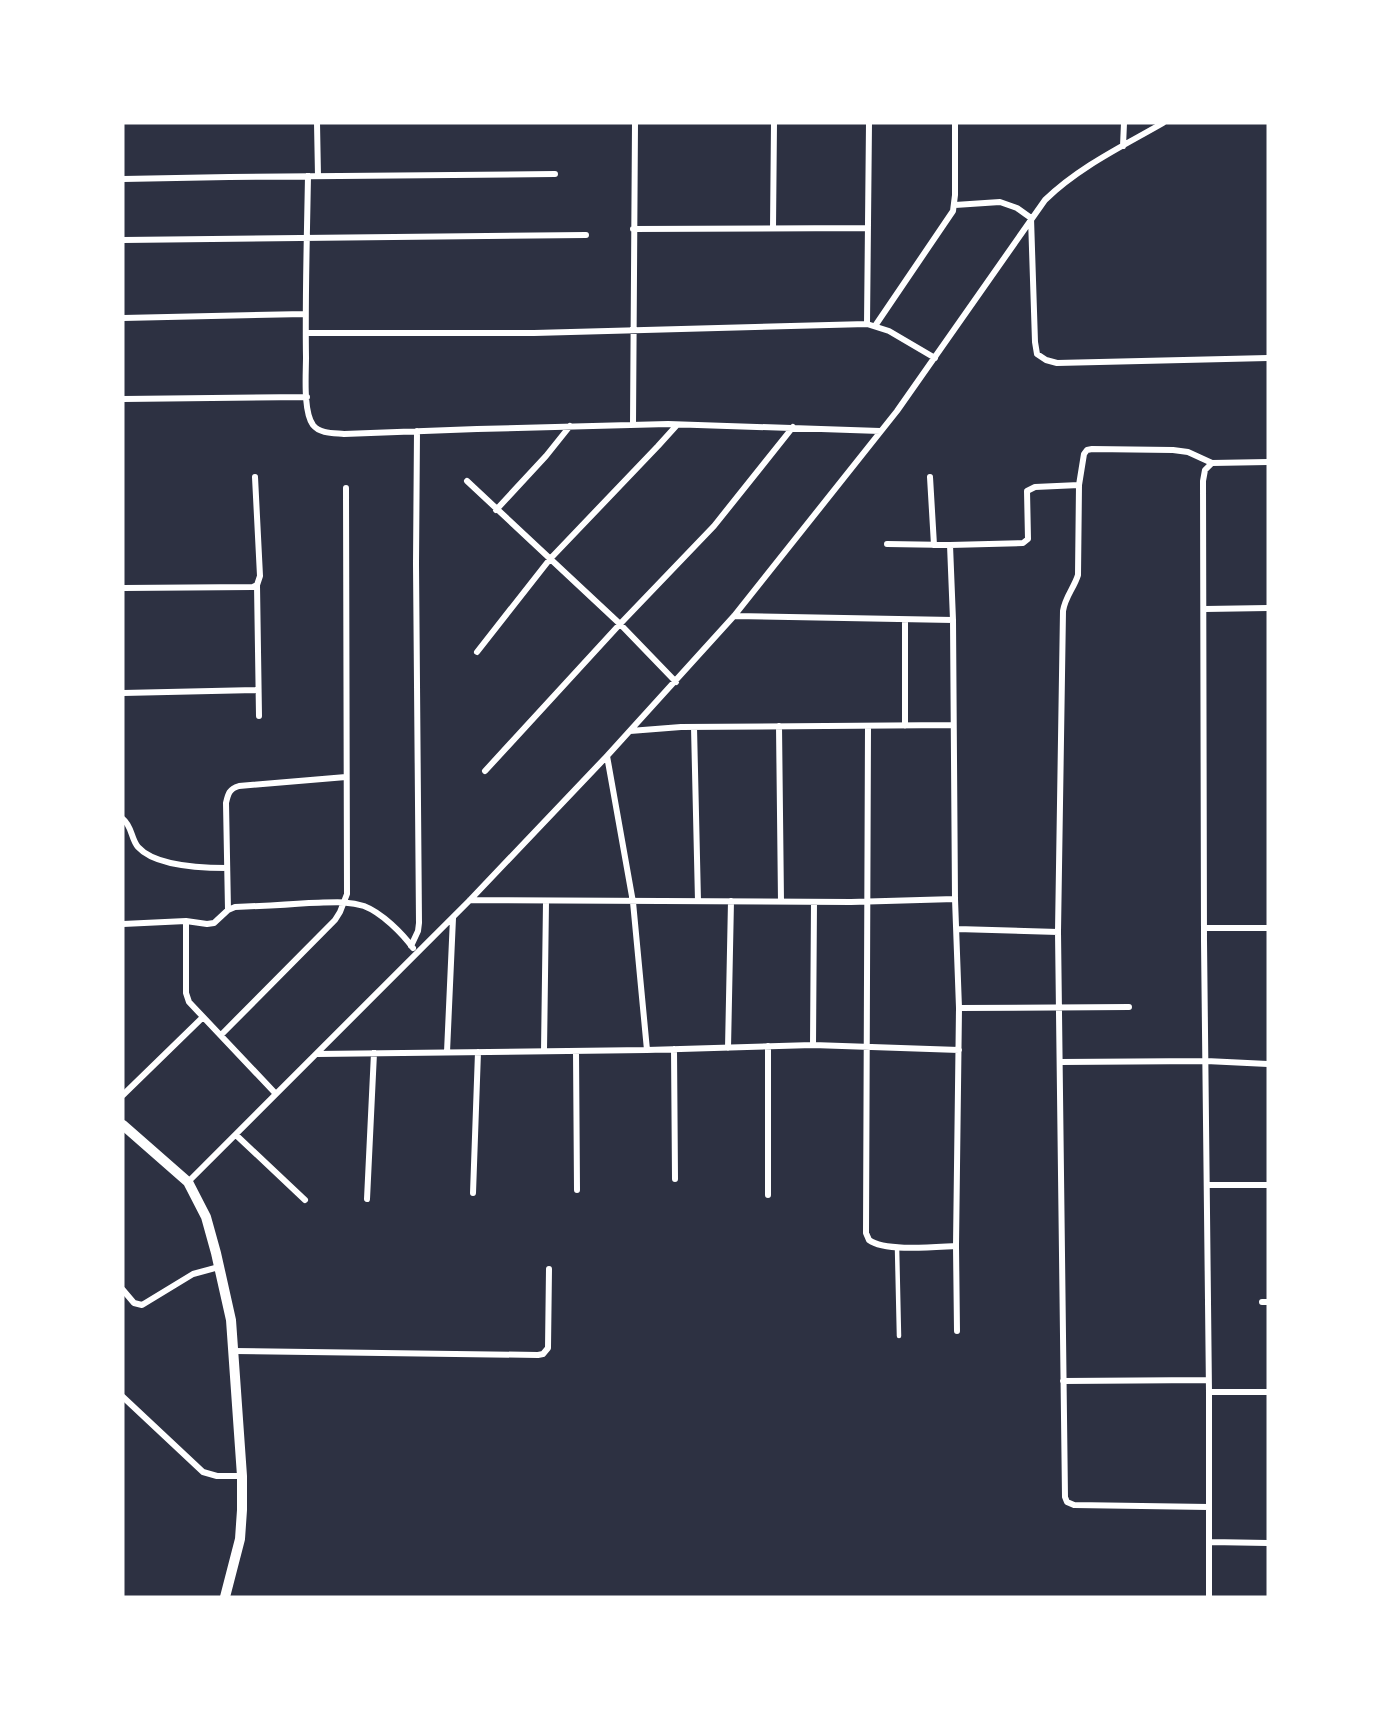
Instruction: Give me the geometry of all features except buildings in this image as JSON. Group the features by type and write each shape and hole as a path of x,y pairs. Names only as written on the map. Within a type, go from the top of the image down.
{"street":[{"path":"317,123 318,176"},
{"path":"633,425 635,123"},
{"path":"773,228 774,123"},
{"path":"867,324 869,123"},
{"path":"875,326 950,218 955,205 955,123"},
{"path":"1123,146 1124,123"},
{"path":"188,1182 470,900 676,682 734,616 897,411 1045,200 1058,187 1163,123"},
{"path":"123,179 555,174"},
{"path":"308,176 305,314 307,397 309,414 314,426 327,433 633,425 880,431"},
{"path":"955,205 1000,202 1017,208 1031,218"},
{"path":"1031,218 1035,342 1037,354 1046,360 1057,363 1268,358"},
{"path":"633,229 868,228"},
{"path":"123,240 586,235"},
{"path":"123,318 305,314"},
{"path":"306,333 534,333 867,324 889,331 935,358"},
{"path":"123,399 307,397"},
{"path":"477,652 550,559 677,425"},
{"path":"496,510 546,456 570,426"},
{"path":"485,771 714,526 794,428"},
{"path":"411,946 419,923 417,431"},
{"path":"1209,1507 1074,1505 1067,1502 1065,1497 1058,1009 1063,611 1064,602 1078,575 1079,485 1084,454 1088,450 1173,450 1188,452 1212,463 1268,462"},
{"path":"1209,1597 1203,481 1205,470 1212,463"},
{"path":"255,477 260,576 257,585 259,716"},
{"path":"930,477 934,544"},
{"path":"467,481 620,624 676,682"},
{"path":"887,544 950,545 1026,542 1028,536 1027,491 1035,487 1079,485"},
{"path":"221,1035 335,920 345,902 348,885 346,488"},
{"path":"950,545 953,620 955,899 960,1050 956,1246 957,1331"},
{"path":"123,588 253,587 257,585"},
{"path":"1204,609 1268,608"},
{"path":"734,616 953,620"},
{"path":"905,620 905,726"},
{"path":"123,693 258,690"},
{"path":"630,731 694,727 953,725"},
{"path":"779,726 781,901"},
{"path":"868,726 866,1233 873,1244 897,1247 956,1246"},
{"path":"694,727 698,901"},
{"path":"607,756 633,902 646,1050"},
{"path":"228,910 226,803 228,793 233,788 346,777"},
{"path":"123,819 127,822 135,843 148,855 160,860 197,867 227,868"},
{"path":"470,900 814,902 955,899"},
{"path":"728,1048 731,901"},
{"path":"123,924 186,921 207,924 214,923 228,910 235,907 345,902 373,911 417,953"},
{"path":"544,1051 546,902"},
{"path":"813,1045 814,902"},
{"path":"447,1052 453,917"},
{"path":"186,921 186,993 189,1002 276,1094"},
{"path":"1204,927 1268,928"},
{"path":"957,928 1058,932"},
{"path":"959,1008 1129,1007"},
{"path":"123,1095 204,1017"},
{"path":"317,1054 646,1050 813,1045 960,1050"},
{"path":"768,1047 768,1195"},
{"path":"674,1049 675,1179"},
{"path":"576,1051 577,1190"},
{"path":"473,1193 478,1052"},
{"path":"367,1199 374,1053"},
{"path":"1060,1062 1206,1061 1268,1064"},
{"path":"123,1125 188,1182 206,1217 231,1320 242,1476 240,1539 225,1597"},
{"path":"236,1135 305,1200"},
{"path":"1207,1185 1268,1185"},
{"path":"123,1290 134,1303 142,1305 193,1274 219,1267"},
{"path":"234,1351 543,1354 548,1348 549,1269"},
{"path":"1063,1381 1208,1380"},
{"path":"1209,1392 1268,1392"},
{"path":"123,1397 203,1472 217,1476 242,1476"},
{"path":"1210,1542 1268,1543"}],"lane":[{"path":"897,1247 899,1336"}]}
